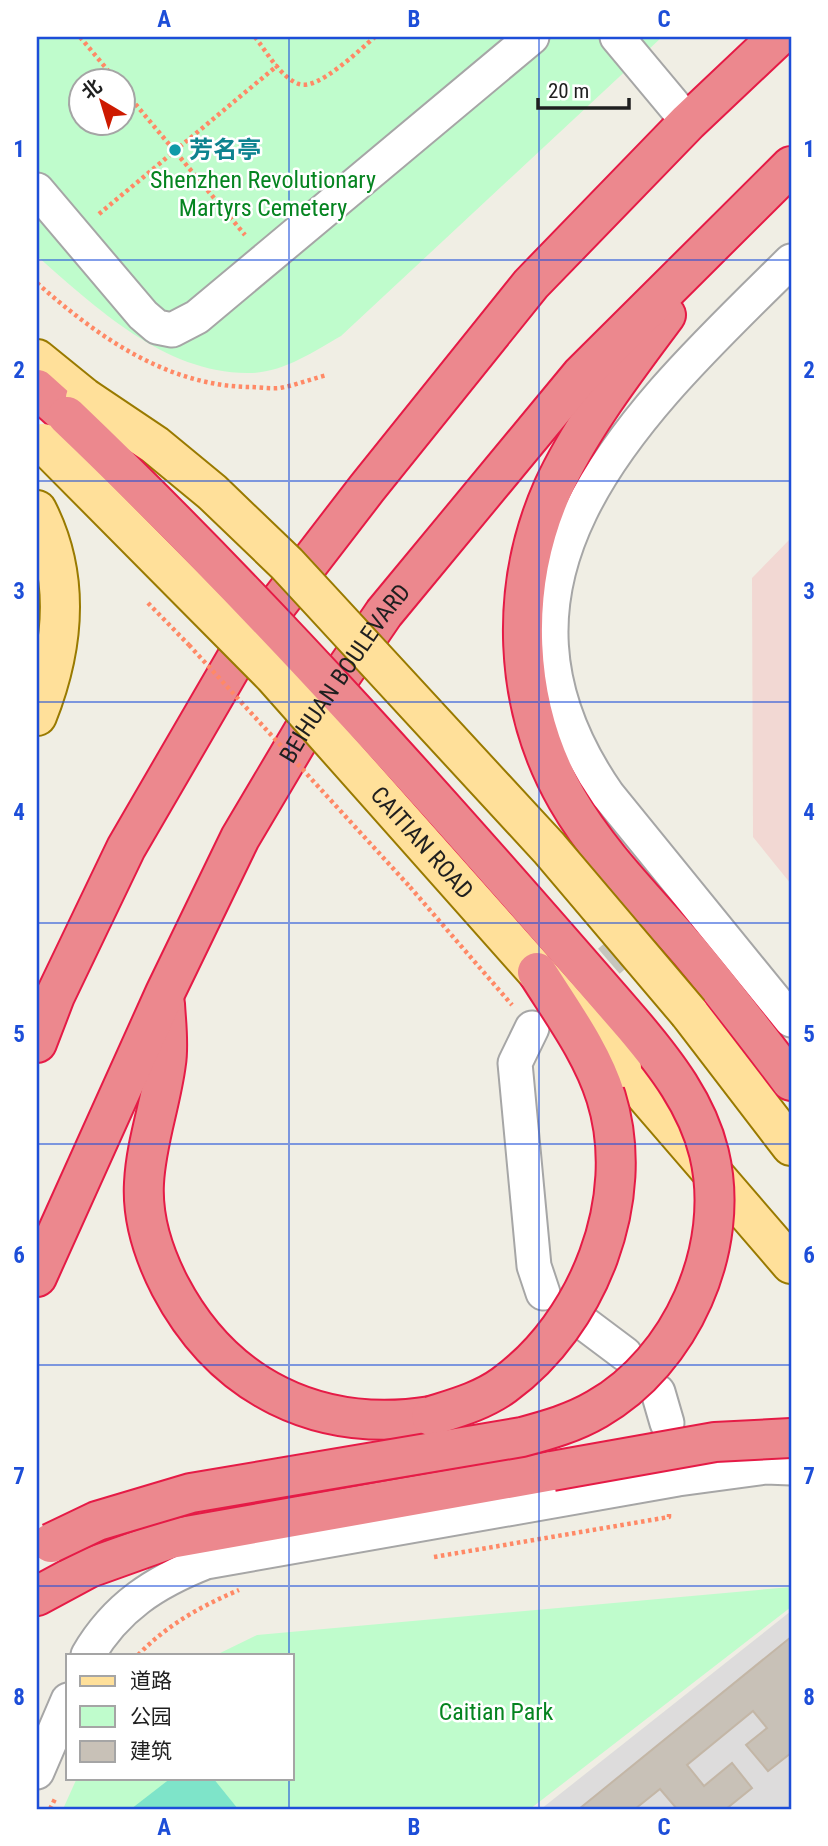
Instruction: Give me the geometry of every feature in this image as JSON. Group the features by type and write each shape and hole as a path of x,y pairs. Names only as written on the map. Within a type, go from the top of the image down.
{"highway":[{"path":"37,1043 55,996 126,848 237,657 367,488 531,284 688,122 778,37"},
{"name":"BEIHUAN BOULEVARD","path":"37,1277 165,993 240,838 304,730 384,613 581,375 791,166"},
{"path":"737,220 578,442 553,488 536,533 527,572 522,609 523,646 533,716 551,769 568,801 604,851 704,970 791,1081"},
{"path":"37,389 58,424 199,546 407,765 635,1026 666,1065 694,1111 709,1154 714,1196 711,1243 685,1317 631,1385 598,1409 563,1426 522,1437 191,1493 97,1521 44,1547"},
{"path":"165,993 167,1062 155,1109 144,1184 149,1234 165,1276 187,1318 220,1356 258,1386 294,1404 329,1415 363,1421 400,1421 431,1416 483,1398 503,1386 541,1352 581,1294 608,1222 617,1170 616,1138 606,1097 585,1048 537,972"},
{"path":"37,1596 89,1568 170,1539 715,1442 791,1438"}],"main road":[{"name":"CAITIAN ROAD","path":"37,359 58,424 273,675 456,877 791,1264"},
{"name":"CAITIAN ROAD","path":"58,424 155,445 212,492 287,564 549,848 689,1013 791,1146"},
{"path":"37,510 56,563 61,625 58,653 37,716"}],"lane":[{"path":"37,190 143,315 157,327 172,330 197,317 532,37"},
{"path":"617,37 688,122"},
{"path":"791,261 660,392 599,474 578,514 561,566 554,610 554,656 560,698 570,731 584,761 608,795 791,1020"},
{"path":"524,1019 515,1063 534,1266 544,1293"},
{"path":"585,1324 625,1354"},
{"path":"658,1392 667,1423"},
{"path":"89,1654 102,1630 136,1596 169,1576 206,1562 678,1479 766,1466 791,1468"},
{"path":"37,1772 66,1705"}],"path":[{"path":"80,37 104,66"},
{"path":"255,37 290,79 299,85 309,85 321,80 375,37"},
{"path":"74,234 278,65"},
{"path":"136,104 265,260"},
{"path":"189,645 410,887 524,1019"},
{"path":"429,1558 669,1517 668,1508"},
{"path":"139,1654 153,1639 200,1606 250,1586"}],"shaded area":[{"path":"791,538 791,884 753,837 752,578"},
{"path":"791,1611 791,1809 541,1809"}],"green space":[{"name":"Shenzhen Revolutionary Martyrs Cemetery","path":"37,37 662,37 341,336 284,366 247,373 217,370 188,362 133,334 37,256"},
{"name":"Caitian Park","path":"791,1587 791,1607 530,1809 63,1809 76,1780 294,1780 294,1654 218,1654 257,1635"},
{"path":"168,1780 215,1780 238,1809 131,1809"}],"building":[{"path":"791,1637 791,1753 768,1771 746,1745 767,1728 753,1711 687,1765 704,1786 732,1763 752,1788 726,1809 677,1809 660,1789 635,1809 579,1809"}],"tunnel":[{"path":"571,994 688,893"}],"place":[{"name":"芳名亭","path":"175,150"}]}
